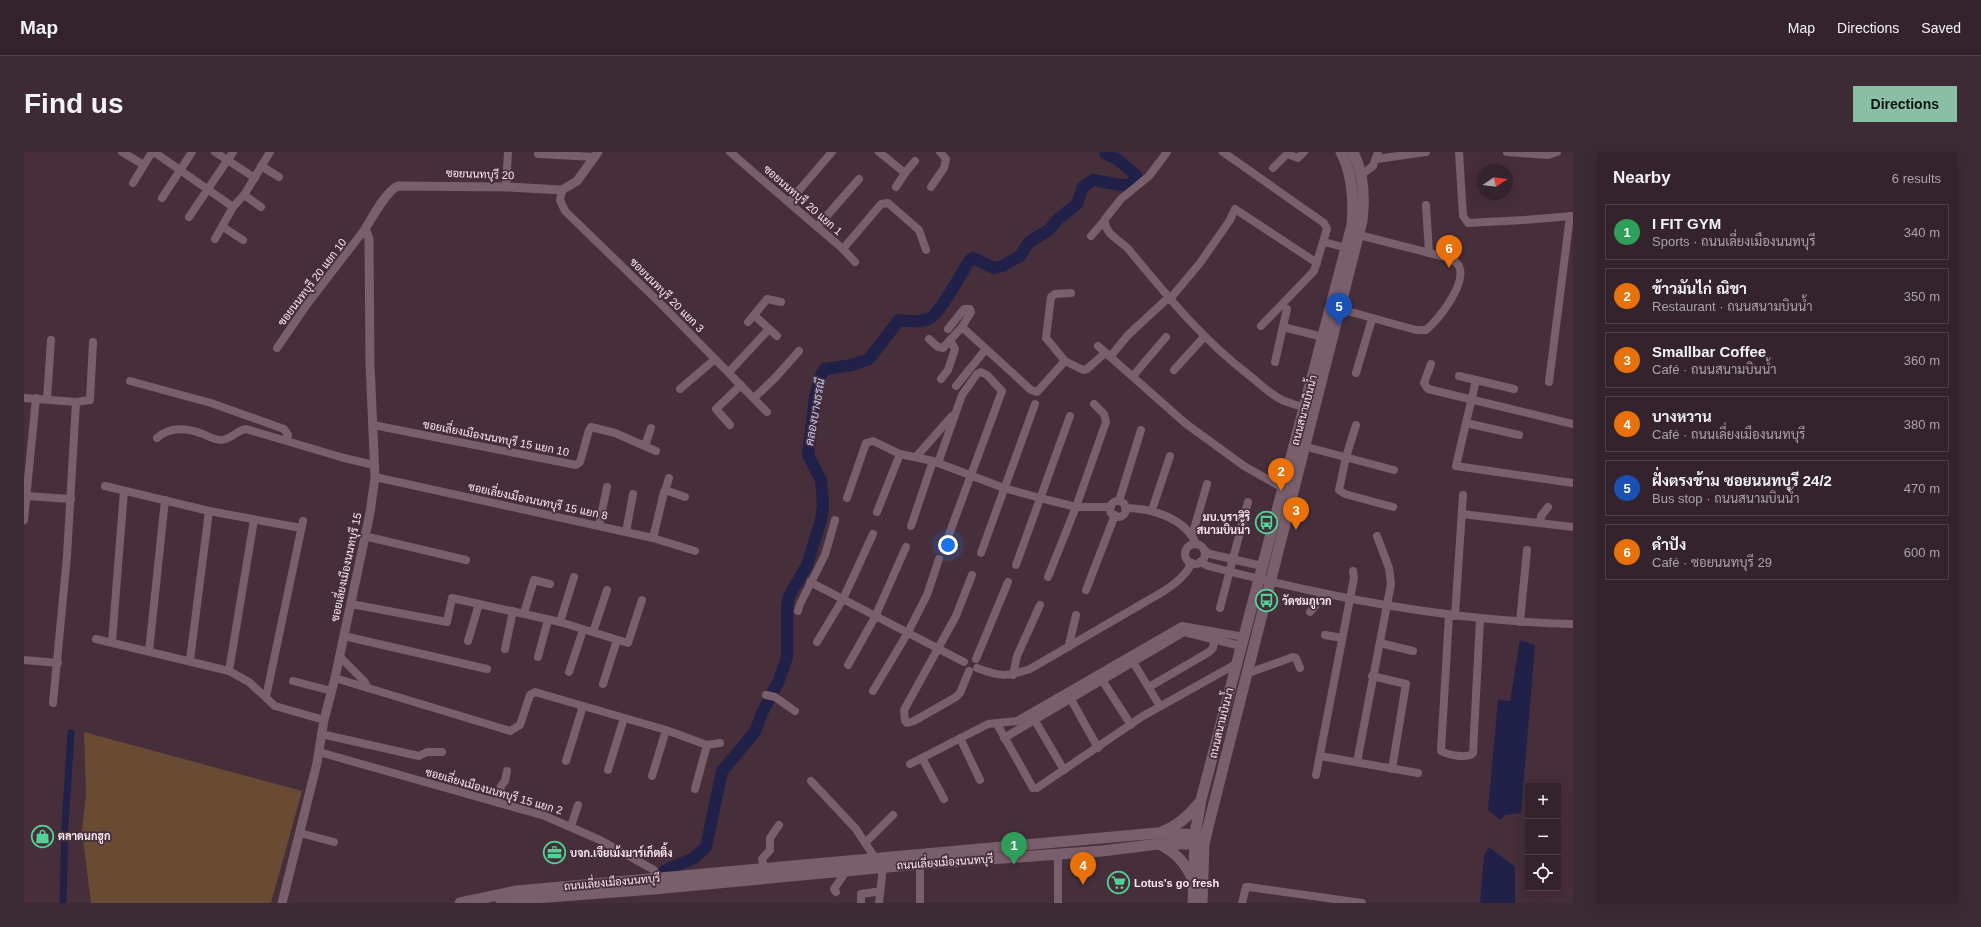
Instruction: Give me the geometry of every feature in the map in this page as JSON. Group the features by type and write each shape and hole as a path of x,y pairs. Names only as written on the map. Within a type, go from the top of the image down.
{"main road":[{"name":"ถนนสนามบินน้ำ","path":"1193,903 1200,839 1257,632 1264,581 1262,566 1352,226 1354,206 1352,184 1341,152"},
{"name":"ถนนสนามบินน้ำ","path":"1202,903 1200,839 1201,800 1243,637 1264,581 1304,446 1359,235 1364,207 1361,175 1352,152"},
{"path":"1252,648 1243,637 1257,632"},
{"path":"1194,883 1184,863 1158,838 1183,820 1201,800"},
{"name":"ถนนเลี่ยงเมืองนนทบุรี","path":"501,903 522,899 577,899 758,878 847,870 1102,851 1158,838"},
{"name":"ถนนเลี่ยงเมืองนนทบุรี","path":"460,903 516,891 875,858 1158,838 1200,839"},
{"path":"758,878 764,869"}],"street":[{"path":"122,152 144,165"},
{"path":"133,183 153,152 182,170 233,207"},
{"path":"162,198 182,170 192,152"},
{"path":"215,152 227,162 255,178"},
{"path":"189,217 233,152"},
{"path":"215,240 233,207 244,195 270,152"},
{"path":"506,187 508,152"},
{"name":"ซอยนนทบุรี 20 แยก 1","path":"730,152 843,249 855,262"},
{"path":"789,202 832,152"},
{"path":"879,152 905,173"},
{"path":"931,187 944,168 946,159 940,152"},
{"path":"1091,236 1121,199 1149,176 1167,152"},
{"path":"1223,152 1324,223 1327,229 1324,242 1312,274 1261,326"},
{"path":"1273,168 1287,154 1298,158 1304,152"},
{"path":"1361,175 1369,171 1378,156 1426,152"},
{"path":"1459,152 1463,216 1468,223 1572,216 1549,382"},
{"path":"1507,152 1548,155 1557,152"},
{"path":"538,154 596,155"},
{"path":"562,190 577,181 596,155"},
{"path":"896,186 915,161"},
{"path":"261,166 279,177"},
{"path":"817,227 859,179"},
{"name":"ซอยนนทบุรี 20","path":"365,229 394,188 398,186 506,187 562,190"},
{"name":"ซอยนนทบุรี 20 แยก 3","path":"562,190 560,200 565,211 729,372 767,412"},
{"path":"244,195 262,207"},
{"path":"843,249 881,204 888,203 918,230 926,250"},
{"path":"1426,205 1429,253"},
{"path":"1071,293 1055,294 1051,297 1046,336 1048,343 1065,361 1083,370 1087,369 1108,355 1128,335 1169,299 1200,263 1230,220 1235,209 1317,263"},
{"path":"1104,221 1115,240 1129,249 1169,299 1204,337 1275,396 1305,408"},
{"path":"223,226 243,240"},
{"name":"ซอยนนทบุรี 20 แยก 10","path":"277,348 308,303 365,229"},
{"name":"ซอยเลี่ยงเมืองนนทบุรี 15","path":"282,903 319,752 324,720 340,657 361,561 375,477 370,359 369,239 365,229"},
{"path":"1340,308 1372,319 1416,330 1426,330 1444,311 1451,299 1460,274 1458,265 1449,258 1359,235"},
{"path":"1324,242 1347,248"},
{"path":"748,322 767,299 781,302"},
{"path":"929,339 940,348 943,348 962,327 971,312 967,308 964,309 948,329"},
{"path":"1275,362 1287,309"},
{"path":"754,316 777,336"},
{"path":"1356,373 1372,319"},
{"path":"962,327 1031,390 1037,392 1065,361"},
{"path":"1283,327 1323,337"},
{"path":"729,372 769,329"},
{"path":"1133,376 1166,337"},
{"path":"1174,370 1204,337"},
{"path":"47,399 51,340"},
{"path":"941,379 948,370 955,348 950,340"},
{"path":"24,398 76,402 88,401 91,399 93,342"},
{"path":"1098,346 1185,423 1244,466 1283,488"},
{"path":"956,386 986,349"},
{"path":"754,398 775,378 799,351"},
{"path":"680,389 715,359"},
{"path":"1431,364 1424,383 1426,387 1472,400 1573,424"},
{"path":"911,526 962,395 977,374 981,372 987,375 1002,391 970,474 947,540"},
{"path":"1459,376 1514,389"},
{"path":"1476,380 1456,466 1573,483"},
{"path":"130,381 211,403 284,429 288,435 288,440"},
{"path":"730,425 716,409 741,386"},
{"path":"24,520 36,398"},
{"path":"53,703 58,663 71,500 76,402"},
{"path":"980,553 1035,404"},
{"path":"1048,577 1076,507 1106,422 1104,414 1094,404"},
{"path":"916,457 955,413"},
{"path":"1016,564 1070,416"},
{"path":"1466,423 1519,435"},
{"name":"ซอยเลี่ยงเมืองนนทบุรี 15 แยก 10","path":"373,425 576,465 580,462 589,430 592,427 615,433 656,450"},
{"path":"1356,425 1338,487 1341,492 1393,507"},
{"path":"644,446 651,428"},
{"path":"157,438 168,430 174,429 197,432 222,440 228,438 239,430 246,429 288,440 344,458 374,465"},
{"path":"1114,515 1111,512 1111,507 1115,502 1119,501 1141,430"},
{"path":"847,498 866,443 873,441 900,454 935,462 1004,488 1040,498 1076,507 1111,507"},
{"path":"1304,446 1394,470"},
{"path":"877,512 900,454"},
{"path":"1152,510 1170,456"},
{"name":"ซอยเลี่ยงเมืองนนทบุรี 15 แยก 8","path":"375,477 599,525 653,538 695,551"},
{"path":"653,538 669,478"},
{"path":"1192,536 1207,484"},
{"path":"105,486 209,511 254,520 302,525 266,697"},
{"path":"599,525 607,487"},
{"path":"112,642 124,491"},
{"path":"666,491 685,497"},
{"path":"626,532 633,494"},
{"path":"1463,495 1441,746 1441,751 1448,754 1468,756 1473,753 1480,619"},
{"path":"26,496 71,500"},
{"path":"150,650 165,500"},
{"path":"1119,501 1126,508 1152,510 1178,523 1192,536 1196,544 1210,554 1262,566"},
{"path":"1220,608 1248,502"},
{"path":"1540,523 1541,516 1548,507"},
{"path":"1114,515 1122,515 1126,508"},
{"path":"190,660 209,511"},
{"path":"1462,514 1573,527"},
{"path":"1086,590 1114,515"},
{"path":"229,671 254,520"},
{"path":"798,611 810,582 825,555 835,520"},
{"path":"817,642 843,599 873,534"},
{"path":"364,536 466,560"},
{"path":"1357,762 1372,676 1391,584 1389,568 1377,536"},
{"path":"1196,544 1190,546 1186,552 1187,559 1264,581 1387,606 1480,619 1573,624"},
{"path":"848,665 875,617 906,547"},
{"path":"964,662 968,658 996,675 1013,675 1030,669 1164,591 1180,580 1196,562 1204,557 1204,550"},
{"path":"1520,622 1527,550"},
{"path":"873,691 907,634 927,594 939,559"},
{"path":"1316,775 1354,578 1353,571"},
{"path":"972,574 957,614 939,650 904,710 905,721 910,722 956,697 960,693 969,671 973,671 1008,582"},
{"path":"560,622 574,577"},
{"path":"524,613 534,580 550,584"},
{"path":"810,582 907,634 964,662"},
{"path":"593,632 607,590"},
{"path":"1310,612 1319,601 1322,593"},
{"path":"351,604 447,622 452,598 560,622 628,644 642,600"},
{"path":"468,641 479,604"},
{"path":"1013,675 1016,656 1040,606"},
{"path":"505,649 513,611"},
{"path":"1069,645 1076,615"},
{"path":"538,657 548,620"},
{"path":"1004,738 1018,725 1183,629 1215,637 1243,637"},
{"path":"569,672 583,630"},
{"path":"1325,635 1342,638"},
{"path":"344,636 486,668"},
{"path":"1149,688 1209,652 1213,648 1215,637"},
{"path":"96,639 150,650 229,671 249,682 275,706 324,720"},
{"path":"603,684 617,640"},
{"path":"1380,643 1413,651"},
{"path":"910,764 988,724 1018,725 1034,719 1069,696 1102,680 1133,662 1146,651"},
{"path":"340,657 364,681 368,688"},
{"path":"1246,674 1293,657 1296,658 1300,668"},
{"path":"24,660 58,663"},
{"path":"964,662 965,669 969,671"},
{"path":"1133,662 1160,706"},
{"path":"997,724 1004,738 1036,788 1160,706 1236,664"},
{"path":"1372,676 1406,684 1392,769"},
{"path":"335,678 510,731 520,725 530,696 535,692 666,730 707,745 720,743"},
{"path":"1102,680 1131,725"},
{"path":"293,681 332,691"},
{"path":"770,696 795,711"},
{"path":"1069,696 1098,748"},
{"path":"566,761 583,706"},
{"path":"608,770 624,718"},
{"path":"1034,719 1064,770"},
{"path":"652,776 666,730"},
{"path":"321,734 419,756 427,752 442,752"},
{"path":"960,738 980,780"},
{"path":"695,789 707,745"},
{"name":"ซอยเลี่ยงเมืองนนทบุรี 15 แยก 2","path":"319,752 545,816 571,826 621,851 654,870"},
{"path":"1320,756 1418,773"},
{"path":"922,758 944,800"},
{"path":"498,803 501,786 505,781 507,771"},
{"path":"811,781 849,822 875,858"},
{"path":"571,826 578,805"},
{"path":"865,843 893,815"},
{"path":"764,869 762,859 770,850 770,838 779,825"},
{"path":"300,833 334,842"},
{"path":"1058,854 1058,903"},
{"path":"920,864 920,903"},
{"path":"879,903 883,867"},
{"path":"836,892 834,889 847,870"},
{"path":"1242,903 1246,887 1249,887 1362,903"},
{"path":"861,903 861,894 875,892"}],"shaded area":[{"path":"1520,640 1535,645 1521,813 1505,815 1500,820 1488,810 1498,700 1510,701"},
{"path":"84,732 302,791 271,903 91,903 82,831 86,794"},
{"path":"1489,847 1515,867 1515,903 1480,903 1484,856"}],"waterway":[{"name":"คลองบางธรณี","path":"664,871 694,858 706,847 722,771 755,732 762,713 779,680 787,657 787,606 789,596 807,565 821,520 823,505 821,480 808,455 815,397 821,375 825,369 852,365 869,359 899,320 919,321 930,318 940,308 969,261 973,258 994,268 1002,266 1020,256 1029,242 1049,230 1057,220 1077,204 1083,187 1093,180 1121,185 1131,184 1136,175 1117,159 1106,154 1105,152"},
{"path":"63,903 65,826 71,733"}],"place":[{"name":"ดำปัง","path":"1449,268"},
{"name":"ฝั่งตรงข้าม ซอยนนทบุรี 24/2","path":"1339,326"},
{"name":"ข้าวมันไก่ ณิชา","path":"1281,491"},
{"name":"มบ.บุราสิริ สนามบินน้ำ","path":"1266,523"},
{"name":"Smallbar Coffee","path":"1296,530"},
{"name":"วัดชมภูเวก","path":"1267,601"},
{"name":"ตลาดนกฮูก","path":"42,836"},
{"name":"บจก.เจียเม้งมาร์เก็ตติ้ง","path":"555,853"},
{"name":"I FIT GYM","path":"1014,865"},
{"name":"Lotus's go fresh","path":"1118,883"},
{"name":"บางหวาน","path":"1083,885"}]}
